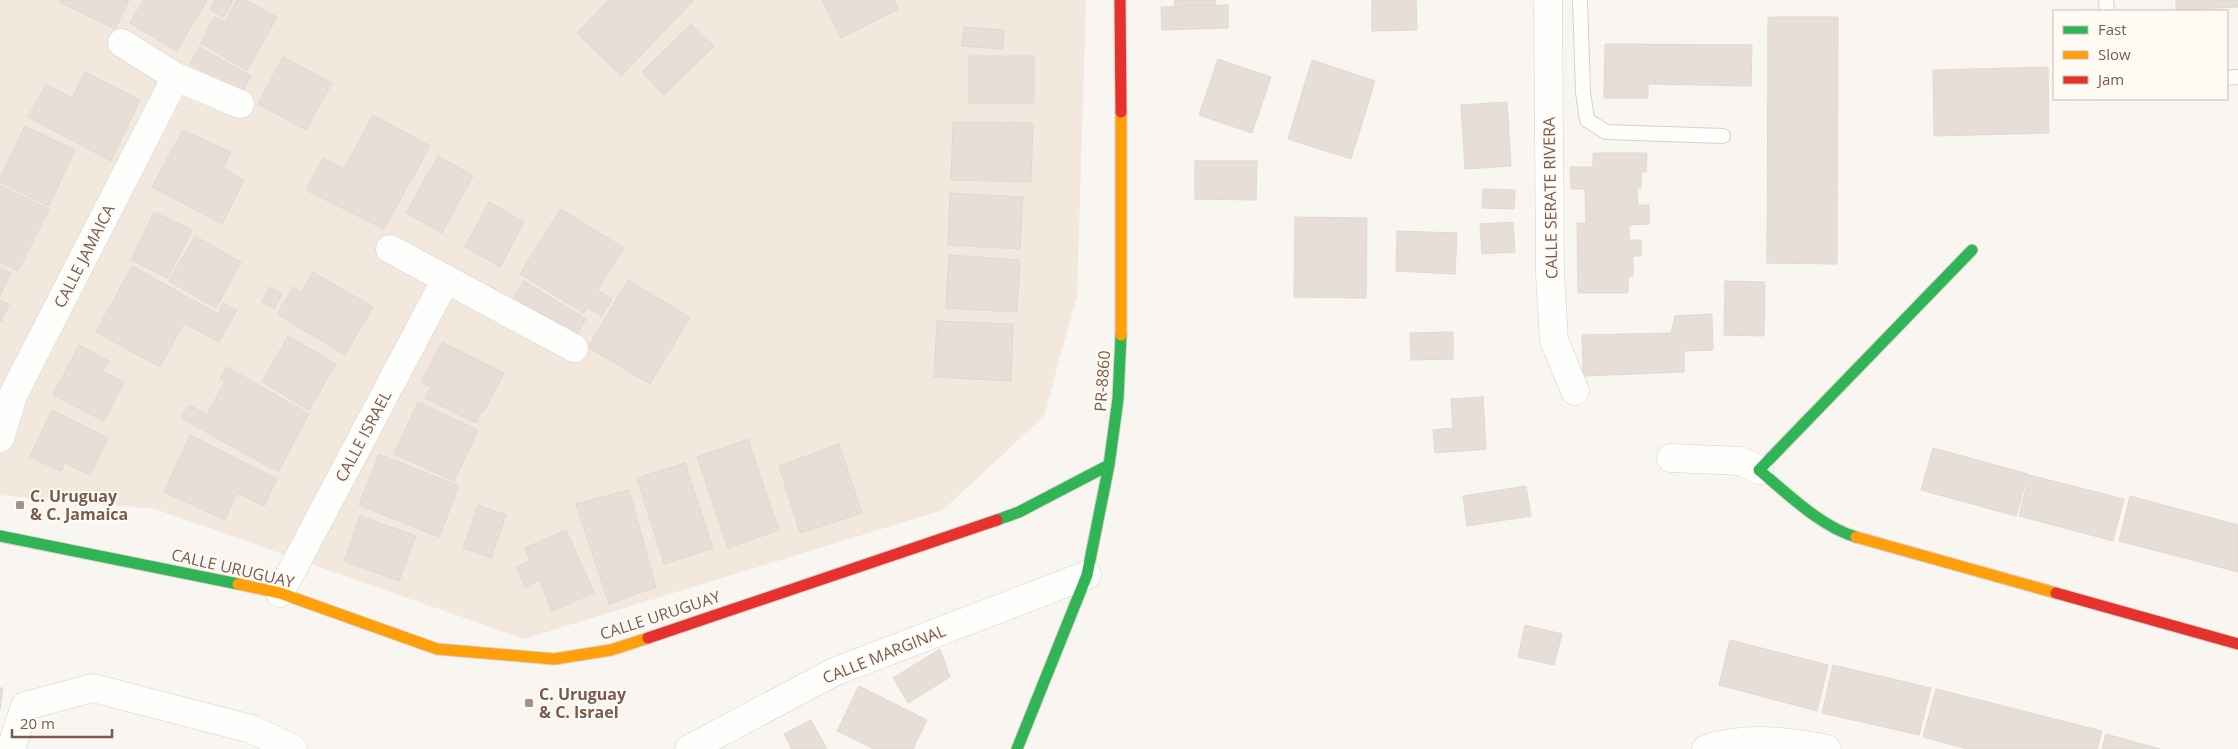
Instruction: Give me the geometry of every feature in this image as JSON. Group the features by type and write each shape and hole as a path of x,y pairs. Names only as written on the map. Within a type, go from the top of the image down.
{"street":[{"name":"PR-8860","path":"1017,749 1087,575 1109,465 1118,399 1122,312 1120,0"},
{"name":"CALLE SERATE RIVERA","path":"1548,0 1550,274 1554,340 1575,391"},
{"path":"122,43 176,77 240,104"},
{"name":"CALLE JAMAICA","path":"0,438 14,393 176,77"},
{"path":"390,249 574,348"},
{"path":"1759,470 1972,250"},
{"name":"CALLE ISRAEL","path":"280,593 446,279"},
{"path":"1672,458 1740,461 1759,470 1825,522 1844,534 2238,644"},
{"name":"CALLE URUGUAY","path":"0,536 280,593 437,649 554,659 611,650 1019,512 1109,465"},
{"name":"CALLE MARGINAL","path":"689,749 834,672 1087,575"},
{"path":"11,749 25,706 93,688 251,730 293,749"},
{"path":"1706,749 1724,743 1788,741 1827,749"}],"lane":[{"path":"1580,0 1582,92 1587,120 1606,132 1723,136"}],"shaded area":[{"path":"0,0 1086,0 1077,295 1044,416 943,510 524,639 155,509 0,495"}],"building":[{"path":"60,0 129,0 115,29 59,2"},
{"path":"144,0 207,0 177,51 130,23"},
{"path":"215,0 233,0 224,17 210,10"},
{"path":"237,0 246,0 277,17 247,71 201,43 214,17 225,22"},
{"path":"609,0 694,0 621,76 577,33"},
{"path":"822,0 894,0 898,9 841,38"},
{"path":"1175,0 1216,0 1215,5 1174,7"},
{"path":"1372,0 1416,0 1417,30 1372,31"},
{"path":"2176,0 2238,0 2238,7 2176,10"},
{"path":"1228,5 1228,28 1162,30 1161,7"},
{"path":"1768,17 1838,17 1837,264 1767,263"},
{"path":"691,24 714,46 664,95 642,72"},
{"path":"964,27 1004,30 1003,49 962,46"},
{"path":"1605,44 1752,45 1751,86 1648,84 1648,98 1604,98"},
{"path":"199,47 251,76 242,93 190,64"},
{"path":"969,56 1034,56 1034,103 969,103"},
{"path":"283,57 332,83 306,130 258,104"},
{"path":"1218,59 1271,77 1252,133 1199,115"},
{"path":"1312,60 1375,81 1351,159 1288,139"},
{"path":"2048,67 2049,133 1934,136 1933,70"},
{"path":"85,72 140,100 111,161 28,117 46,84 72,98"},
{"path":"1507,102 1511,166 1465,169 1461,105"},
{"path":"373,115 430,146 384,229 306,190 323,158 344,169"},
{"path":"953,122 1033,123 1031,182 951,180"},
{"path":"25,126 75,150 49,206 0,182 0,178"},
{"path":"183,130 231,152 223,168 244,180 222,224 152,187"},
{"path":"1593,153 1647,153 1646,172 1641,172 1641,188 1637,188 1638,205 1649,205 1649,224 1629,225 1629,240 1641,240 1641,256 1633,256 1633,276 1628,276 1628,293 1578,293 1577,223 1586,223 1585,189 1571,189 1570,167 1593,167"},
{"path":"438,156 473,176 442,233 406,213"},
{"path":"1195,161 1257,161 1256,200 1195,199"},
{"path":"0,185 49,209 18,271 0,262"},
{"path":"1483,189 1515,190 1514,209 1482,208"},
{"path":"950,193 1023,197 1020,249 948,245"},
{"path":"489,202 524,222 500,267 465,247"},
{"path":"560,209 624,248 597,290 612,299 602,316 587,307 584,313 520,274"},
{"path":"154,212 192,230 168,278 131,260"},
{"path":"1295,217 1367,218 1366,298 1294,297"},
{"path":"1513,222 1515,252 1482,254 1480,224"},
{"path":"1397,231 1457,233 1455,274 1396,271"},
{"path":"195,236 241,262 216,308 169,281"},
{"path":"949,255 1020,260 1017,312 946,308"},
{"path":"132,266 218,314 223,303 237,310 219,342 184,323 160,367 96,332"},
{"path":"0,268 11,273 0,296"},
{"path":"313,272 373,307 345,355 277,314 293,287 301,292"},
{"path":"628,280 690,317 650,384 588,347"},
{"path":"524,281 586,319 573,340 511,302"},
{"path":"1725,281 1765,282 1764,336 1724,335"},
{"path":"269,287 282,294 274,309 262,302"},
{"path":"0,300 9,304 1,322 0,321"},
{"path":"1712,314 1713,350 1684,351 1684,372 1583,376 1582,335 1671,333 1675,316"},
{"path":"937,321 1013,324 1011,381 934,377"},
{"path":"1453,332 1453,359 1411,360 1410,333"},
{"path":"288,336 336,364 309,410 262,382"},
{"path":"442,342 504,373 476,423 425,398 431,387 421,382"},
{"path":"79,345 109,361 103,371 124,382 104,421 53,395"},
{"path":"227,367 309,414 278,472 181,418 189,405 207,415 225,381 220,378"},
{"path":"1483,397 1486,449 1435,453 1433,430 1453,428 1451,399"},
{"path":"418,402 478,430 454,481 394,454"},
{"path":"52,410 108,438 90,475 65,463 61,471 30,457"},
{"path":"190,435 277,479 264,506 237,493 225,520 164,492"},
{"path":"748,439 779,530 728,548 697,457"},
{"path":"839,444 862,513 800,533 779,466"},
{"path":"1933,448 2028,474 2016,516 1921,490"},
{"path":"379,454 459,486 439,537 359,505"},
{"path":"685,463 713,548 664,564 637,478"},
{"path":"2029,475 2124,499 2113,541 2019,516"},
{"path":"1526,486 1531,516 1467,526 1463,496"},
{"path":"629,490 656,587 609,604 576,504"},
{"path":"2130,496 2238,525 2238,572 2119,541"},
{"path":"478,505 506,515 491,558 463,548"},
{"path":"360,516 416,536 399,581 344,561"},
{"path":"566,530 594,593 552,611 539,580 525,587 516,567 530,561 525,548"},
{"path":"1525,625 1562,634 1554,665 1518,657"},
{"path":"1730,640 1828,665 1817,711 1719,685"},
{"path":"940,649 950,677 908,703 893,678"},
{"path":"1833,665 1931,688 1919,735 1822,713"},
{"path":"859,686 927,720 913,749 874,749 837,731"},
{"path":"0,688 3,688 0,709"},
{"path":"1936,689 2102,731 2097,749 1968,749 1923,737"},
{"path":"811,720 827,749 792,749 784,734"},
{"path":"2106,734 2160,749 2102,749"}],"traffic: fast":[{"path":"1856,537 1830,526 1793,499 1759,470 1972,250"},
{"path":"1017,749 1087,575 1109,465 1118,399 1121,335"},
{"path":"997,520 1019,512 1109,465"},
{"path":"0,536 238,584"}],"traffic: slow":[{"path":"1121,112 1121,335"},
{"path":"1856,537 2056,593"},
{"path":"238,584 280,593 437,649 554,659 611,650 648,638"}],"traffic: jam":[{"path":"1120,0 1121,112"},
{"path":"648,638 997,520"},
{"path":"2056,593 2238,644"}],"place":[{"name":"C. Uruguay & C. Jamaica","path":"20,505"},
{"name":"C. Uruguay & C. Israel","path":"529,703"}]}
